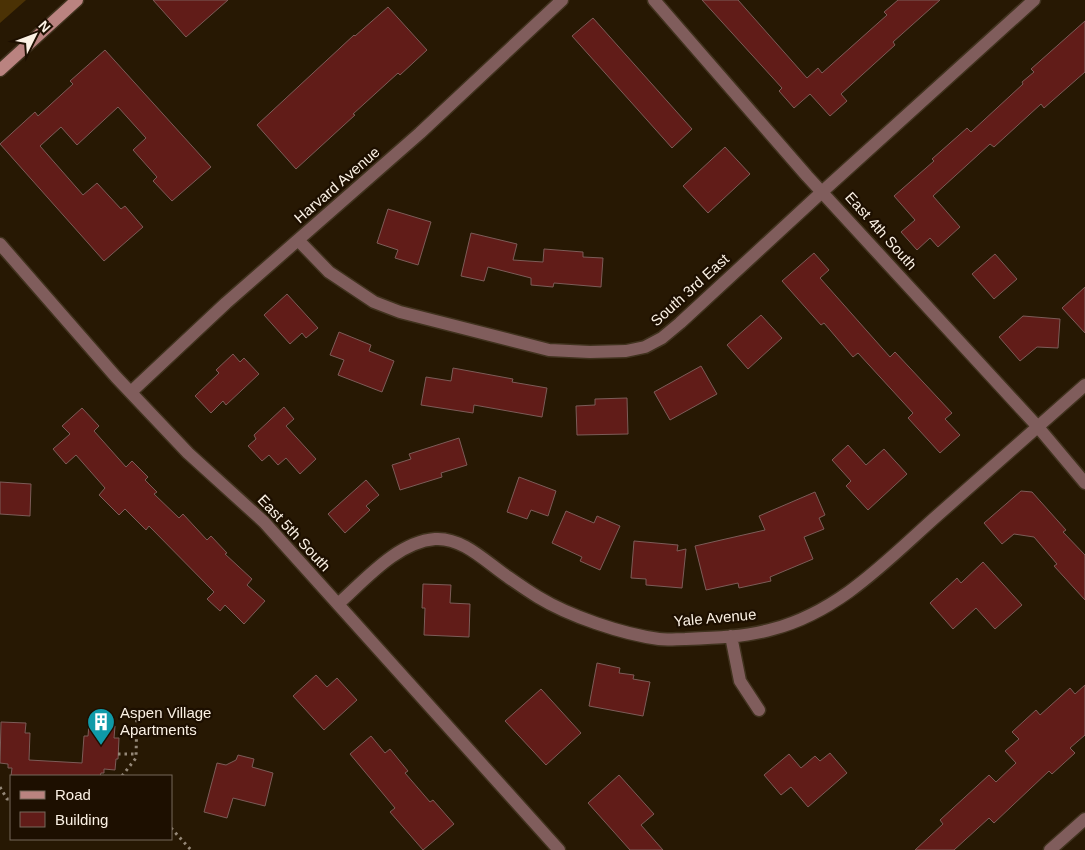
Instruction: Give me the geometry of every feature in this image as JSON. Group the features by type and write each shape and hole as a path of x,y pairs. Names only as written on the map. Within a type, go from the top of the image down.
{"main road":[{"path":"0,70 77,0"}],"street":[{"name":"Harvard Avenue","path":"130,392 226,303 420,133 562,0"},
{"name":"East 4th South","path":"654,0 823,191 1038,427 1085,484"},
{"name":"South 3rd East","path":"298,240 330,272 361,295 400,312 549,350 626,351 645,347 668,333 1034,0"},
{"name":"East 5th South","path":"0,244 130,392 188,453 264,522 560,850"},
{"name":"Yale Avenue","path":"338,604 405,547 436,539 447,540 479,554 507,577 540,598 615,630 660,639 731,636 774,629 819,611 846,594 880,568 1085,385"},
{"path":"731,636 740,681 759,710"},
{"path":"1050,850 1085,819"}],"path":[{"path":"124,775 136,758 137,711"},
{"path":"118,754 136,754"},
{"path":"0,787 7,799 10,799"},
{"path":"172,829 191,850"}],"shaded area":[{"path":"0,0 26,0 0,23"}],"building":[{"path":"153,0 228,0 186,37"},
{"path":"702,0 738,0 807,78 818,68 822,73 887,15 884,12 898,0 940,0 893,42 895,45 841,94 847,101 830,116 810,94 794,108 779,91 782,88"},
{"path":"388,7 427,50 400,75 398,73 296,169 257,125 354,35"},
{"path":"593,18 692,129 672,148 572,36"},
{"path":"1085,21 1085,72 1044,108 1041,104 994,147 990,144 933,196 960,227 938,247 930,238 917,250 901,232 915,220 894,196 934,161 932,159 967,128 971,132 1023,84 1022,82 1034,72 1031,69"},
{"path":"105,50 211,167 172,201 153,181 157,177 133,150 146,138 118,107 77,145 61,127 40,146 83,195 97,183 121,209 125,206 143,227 104,261 0,144 35,112 38,116 73,84 70,81"},
{"path":"725,147 750,174 708,213 683,186"},
{"path":"388,209 431,222 418,265 395,258 398,250 377,243"},
{"path":"471,233 517,244 513,260 543,262 544,249 583,252 583,257 603,258 601,287 554,283 553,287 531,285 531,278 488,267 484,281 461,276"},
{"path":"814,253 829,270 820,278 890,357 895,352 952,413 945,419 960,435 940,453 908,418 913,413 858,353 853,357 824,323 821,325 782,281"},
{"path":"995,254 1017,279 994,299 972,274"},
{"path":"1085,287 1085,333 1062,308"},
{"path":"287,294 318,328 306,338 302,333 290,344 264,315"},
{"path":"761,315 782,338 748,369 727,345"},
{"path":"1023,316 1060,319 1058,348 1037,347 1020,361 999,337"},
{"path":"339,332 371,345 369,351 394,361 382,392 338,375 344,360 330,355"},
{"path":"233,354 240,362 244,358 259,374 226,405 223,401 211,413 195,396 219,373 216,370"},
{"path":"701,366 717,394 670,420 654,392"},
{"path":"453,368 513,379 512,382 547,388 542,417 474,405 473,413 421,405 426,377 451,381"},
{"path":"627,398 628,434 577,435 576,406 595,405 595,399"},
{"path":"284,407 294,419 286,426 316,459 300,474 286,458 278,465 269,455 262,461 248,446 256,439 254,435"},
{"path":"82,408 99,426 94,431 126,467 132,461 148,477 145,480 157,492 154,494 179,518 183,514 207,540 211,536 227,553 225,554 252,579 247,585 265,601 244,624 225,605 220,611 207,599 214,592 149,526 146,530 125,509 119,515 99,495 105,488 76,455 66,464 53,449 70,434 62,426"},
{"path":"459,438 467,465 441,473 442,477 400,490 392,465 411,459 409,454"},
{"path":"848,445 866,465 884,449 907,474 868,510 846,486 851,481 832,460"},
{"path":"519,477 556,491 548,516 531,510 527,519 507,512"},
{"path":"366,480 379,495 366,506 370,510 345,533 328,514"},
{"path":"0,482 31,484 30,516 0,514"},
{"path":"1021,491 1032,492 1066,530 1063,532 1085,555 1085,600 1054,566 1057,564 1034,537 1014,534 1002,544 984,523"},
{"path":"815,492 825,515 819,518 824,529 804,537 813,559 770,577 771,581 739,588 738,583 706,590 695,546 765,530 759,516"},
{"path":"566,511 594,523 597,516 620,526 600,570 580,561 582,557 552,543"},
{"path":"634,541 678,545 677,551 686,549 682,588 646,585 646,579 631,578"},
{"path":"983,562 1022,605 995,629 976,608 953,629 930,603 957,578 961,583"},
{"path":"423,584 451,585 450,603 470,604 469,637 424,635 425,608 422,608"},
{"path":"597,663 620,668 619,673 634,675 633,679 650,682 643,716 589,706"},
{"path":"316,675 327,687 337,678 357,700 324,730 293,696"},
{"path":"1085,685 1085,735 1070,748 1075,753 1052,774 1049,771 994,823 989,818 954,850 915,850 943,824 940,820 989,775 996,782 1016,763 1005,751 1019,739 1012,732 1036,710 1040,715 1070,688 1075,694"},
{"path":"541,689 581,733 546,765 505,721"},
{"name":"Aspen Village Apartments","path":"1,722 26,723 25,733 30,733 29,760 82,763 84,736 88,736 89,724 115,726 114,738 119,738 118,759 116,759 115,770 104,769 104,773 100,775 11,775 12,768 8,768 8,764 0,763"},
{"path":"371,736 385,753 390,749 408,771 405,773 430,802 433,800 454,824 423,850 390,812 395,808 350,754"},
{"path":"830,753 847,773 808,807 791,787 781,795 764,775 789,754 801,768 815,756 820,761"},
{"path":"238,755 254,759 252,767 273,773 265,806 233,798 227,818 204,812 217,763 226,765 236,760"},
{"path":"619,775 654,814 641,825 663,850 630,850 588,803"}],"place":[{"name":"Aspen Village Apartments","path":"101,746"}]}
